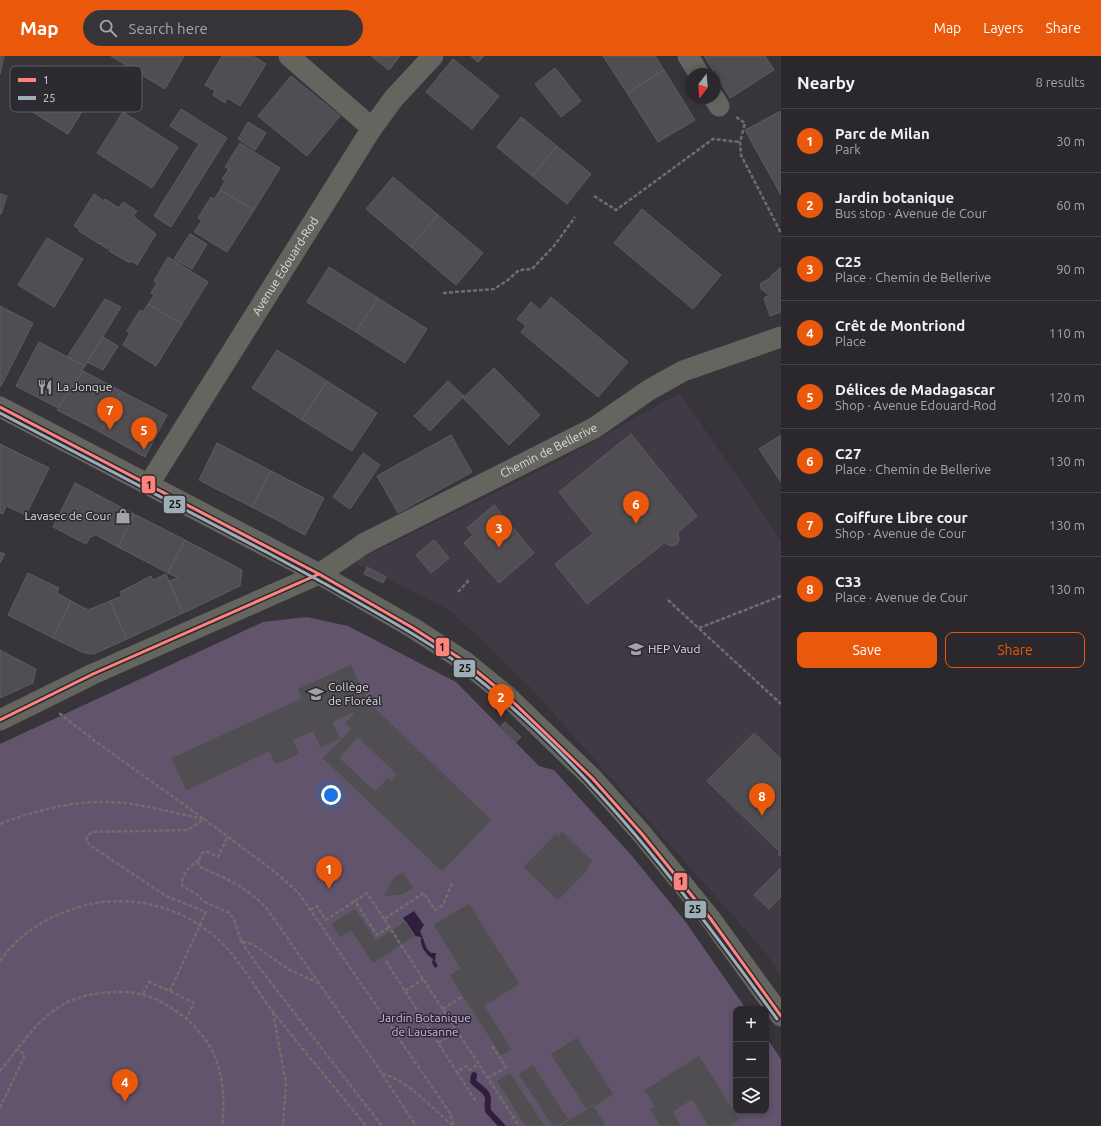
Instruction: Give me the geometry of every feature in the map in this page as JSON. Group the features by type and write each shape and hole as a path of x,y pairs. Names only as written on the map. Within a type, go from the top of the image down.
{"street":[{"path":"289,56 372,128"},
{"name":"Avenue Edouard-Rod","path":"149,484 372,128 394,98 433,56"},
{"path":"688,56 695,68"},
{"name":"Chemin de Bellerive","path":"0,720 93,674 319,574 365,543 594,428 649,390 683,371 781,336"},
{"path":"0,407 319,574 413,628 464,661 508,696 592,778 642,834 710,918 781,1016"}],"path":[{"path":"719,104 745,123 740,142 741,155 781,233"},
{"path":"594,196 616,210 713,138 740,142"},
{"path":"443,293 494,289 508,280 519,270 532,269 554,246 575,217"},
{"path":"458,592 469,580"},
{"path":"699,628 781,596"},
{"path":"668,600 781,704"},
{"path":"59,713 95,741 204,819 298,892 450,1113 454,1126"},
{"path":"0,824 50,807 96,802 130,804 204,819"},
{"path":"170,992 206,912 166,896 91,846 86,838 92,832 188,830 204,819"},
{"path":"227,838 218,857 206,851 201,854 199,860 200,868 237,883 259,900 275,919 416,1126"},
{"path":"199,860 190,866 182,877 182,886 197,894 203,901 228,913 234,919 241,941 255,962 382,1126"},
{"path":"384,919 424,893 434,910 443,905 452,883"},
{"path":"310,910 317,906 326,920 367,893 519,1126"},
{"path":"0,961 20,940 52,917 85,905 117,900 152,904 173,911 200,924 232,953 273,1011 366,1126"},
{"path":"355,901 377,935 389,927"},
{"path":"241,941 252,944 290,970 318,983"},
{"path":"386,961 477,1103"},
{"path":"405,991 423,979"},
{"path":"144,994 149,982 194,1002 186,1019"},
{"path":"0,1071 34,1027 53,1011 70,1001 90,994 114,992 144,994 163,1002 186,1019 201,1033 211,1048 219,1068 224,1092 222,1126"},
{"path":"443,1009 463,996"},
{"path":"273,1011 286,1084 283,1126"},
{"path":"392,1030 397,1027 420,1038 430,1030"},
{"path":"438,1043 457,1031"},
{"path":"488,1078 506,1067 492,1046"},
{"path":"0,1108 25,1055 18,1049"},
{"path":"457,1072 466,1066 469,1070 478,1064"},
{"path":"382,1074 390,1075 400,1080 454,1126"}],"shaded area":[{"name":"HEP Vaud","path":"680,393 781,541 781,976 766,953 532,689 450,610 353,562 555,463"},
{"path":"414,911 424,925 420,931 427,949 431,953 436,953 435,961 438,966 435,968 432,963 433,959 422,947 421,937 415,936 403,918"}],"green space":[{"name":"Jardin Botanique de Lausanne","path":"307,617 348,626 456,682 539,766 554,770 632,856 685,921 744,1006 733,1006 733,1114 769,1114 769,1041 781,1059 781,1126 0,1126 0,744 263,622"}],"building":[{"path":"0,56 4,56 0,74"},
{"path":"111,56 184,56 165,89 142,75 142,66 127,66"},
{"path":"222,56 253,56 266,64 240,106 227,98 225,103 213,95 215,91 205,85"},
{"path":"371,56 400,56 389,70"},
{"path":"471,56 484,56 478,62"},
{"path":"603,56 655,56 664,70 627,93"},
{"path":"704,56 765,56 774,70 730,98 721,83 721,68 711,68"},
{"path":"453,59 499,96 472,129 426,92"},
{"path":"555,68 581,101 561,117 535,84"},
{"path":"664,70 695,120 658,142 627,93"},
{"path":"291,76 340,116 307,156 258,116"},
{"path":"181,109 227,138 171,227 154,216 199,144 170,126"},
{"path":"781,111 781,195 745,130"},
{"path":"33,112 82,112 68,134"},
{"path":"123,112 178,147 152,188 97,153"},
{"path":"521,117 557,146 532,176 497,147"},
{"path":"248,122 266,133 255,150 238,139"},
{"path":"240,143 280,168 254,210 220,190 225,181 222,179 229,169 225,167"},
{"path":"557,146 591,174 567,204 532,176"},
{"path":"393,177 438,215 411,247 366,209"},
{"path":"220,190 254,210 227,252 194,232 202,220 198,218 211,197 214,199"},
{"path":"0,194 7,196 1,214 0,214"},
{"path":"94,194 104,201 105,199 119,208 123,202 137,211 133,216 156,234 137,265 131,261 130,263 109,251 111,249 109,247 108,249 101,245 102,243 99,244 74,226"},
{"path":"642,209 721,275 693,309 614,243"},
{"path":"438,215 483,253 456,285 411,247"},
{"path":"190,234 207,244 192,269 174,259"},
{"path":"47,238 83,259 54,307 18,285"},
{"path":"168,257 208,282 182,324 148,304 154,295 151,293 157,283 154,281"},
{"path":"329,267 378,298 356,332 307,302"},
{"path":"781,267 781,312 770,316 764,298 769,295 760,288 761,283 771,278 771,276"},
{"path":"551,297 628,362 598,397 521,332 526,326 517,319 531,302 540,310"},
{"path":"378,298 427,329 405,363 356,332"},
{"path":"105,299 121,307 85,366 67,357"},
{"path":"148,304 182,324 156,366 123,345 130,333 127,331 140,310 143,312"},
{"path":"0,306 33,323 1,386 0,386"},
{"path":"103,337 118,346 103,370 87,362"},
{"path":"39,342 85,366 58,408 16,386"},
{"path":"277,350 327,381 302,420 252,388"},
{"path":"494,368 540,415 509,445 463,398"},
{"path":"83,371 121,391 100,432 57,410"},
{"path":"327,381 377,413 352,451 302,420"},
{"path":"448,381 464,396 430,431 414,416"},
{"path":"121,391 167,415 145,457 100,432"},
{"path":"631,434 697,516 678,532 679,540 677,544 672,546 664,543 587,604 555,564 593,534 559,492"},
{"path":"451,435 472,472 398,513 377,476"},
{"path":"781,435 781,482 759,449"},
{"path":"217,443 271,471 252,507 199,480"},
{"path":"0,444 49,468 26,515 6,506 3,514 0,513"},
{"path":"363,453 380,465 350,509 333,497"},
{"path":"271,471 324,498 305,535 252,507"},
{"path":"75,483 134,514 118,547 96,535 90,537 86,544 53,527"},
{"path":"494,505 534,553 499,583 464,543 473,535 467,528"},
{"path":"134,514 185,540 168,573 118,547"},
{"path":"185,540 242,570 240,586 183,613 169,581 178,578 168,573"},
{"path":"434,540 449,558 431,573 416,555"},
{"path":"0,552 5,554 0,563"},
{"path":"367,567 386,577 383,583 364,574"},
{"path":"28,573 59,588 57,593 71,601 53,638 8,615"},
{"path":"166,574 183,613 127,639 110,601 122,596 120,592 151,576 153,580"},
{"path":"71,601 88,610 110,601 127,639 94,654 84,653 53,638"},
{"path":"0,650 36,669 33,683 0,698"},
{"path":"351,664 370,703 492,820 442,872 322,758 341,739 320,748 313,732 294,740 300,754 275,765 269,752 186,791 171,758 301,698 297,689","holes":["354,713 344,723 351,729 341,739 333,722","358,738 396,774 390,780 388,777 375,791 340,758"]},
{"path":"505,722 521,737 516,742 501,726"},
{"path":"754,733 781,759 781,857 778,854 780,852 707,781"},
{"path":"562,831 593,861 588,866 590,868 558,901 523,867 556,833 558,836"},
{"path":"781,868 781,897 769,909 754,895"},
{"path":"403,872 414,888 402,895 383,897 393,878"},
{"path":"469,903 520,984 485,1006 512,1049 501,1056 449,975 460,968 433,925"},
{"path":"355,908 376,940 405,921 415,936 373,964 351,931 340,938 331,924"},
{"path":"577,1037 614,1094 594,1107 593,1105 586,1109 550,1054"},
{"path":"699,1055 733,1109 733,1114 736,1114 740,1120 730,1126 708,1126 692,1100 673,1112 682,1126 660,1126 649,1109 654,1106 644,1090"},
{"path":"533,1064 569,1120 559,1126 552,1126 518,1074"},
{"path":"510,1072 545,1126 525,1126 496,1081"},
{"path":"593,1105 606,1125 605,1126 559,1126"}],"waterway":[{"path":"474,1075 473,1081 487,1095 488,1111 502,1126"}],"transit line":[{"name":"1","path":"0,407 319,574 413,628 464,661 507,696 592,778 642,834 710,918 781,1016"},
{"name":"25","path":"0,413 311,576 413,634 444,653 463,667 509,705 552,745 633,832 707,924 777,1019"},
{"name":"1","path":"0,720 93,674 319,574"}],"place":[{"name":"La Jonque","path":"45,387"},
{"name":"Coiffure Libre cour","path":"110,430"},
{"name":"Délices de Madagascar","path":"144,450"},
{"name":"Lavasec de Cour","path":"123,516"},
{"name":"C27","path":"636,524"},
{"name":"C25","path":"499,548"},
{"name":"HEP Vaud","path":"636,649"},
{"name":"Collège de Floréal","path":"316,694"},
{"name":"Jardin botanique","path":"501,717"},
{"name":"C33","path":"762,816"},
{"name":"Parc de Milan","path":"329,889"},
{"name":"Crêt de Montriond","path":"125,1102"}]}
